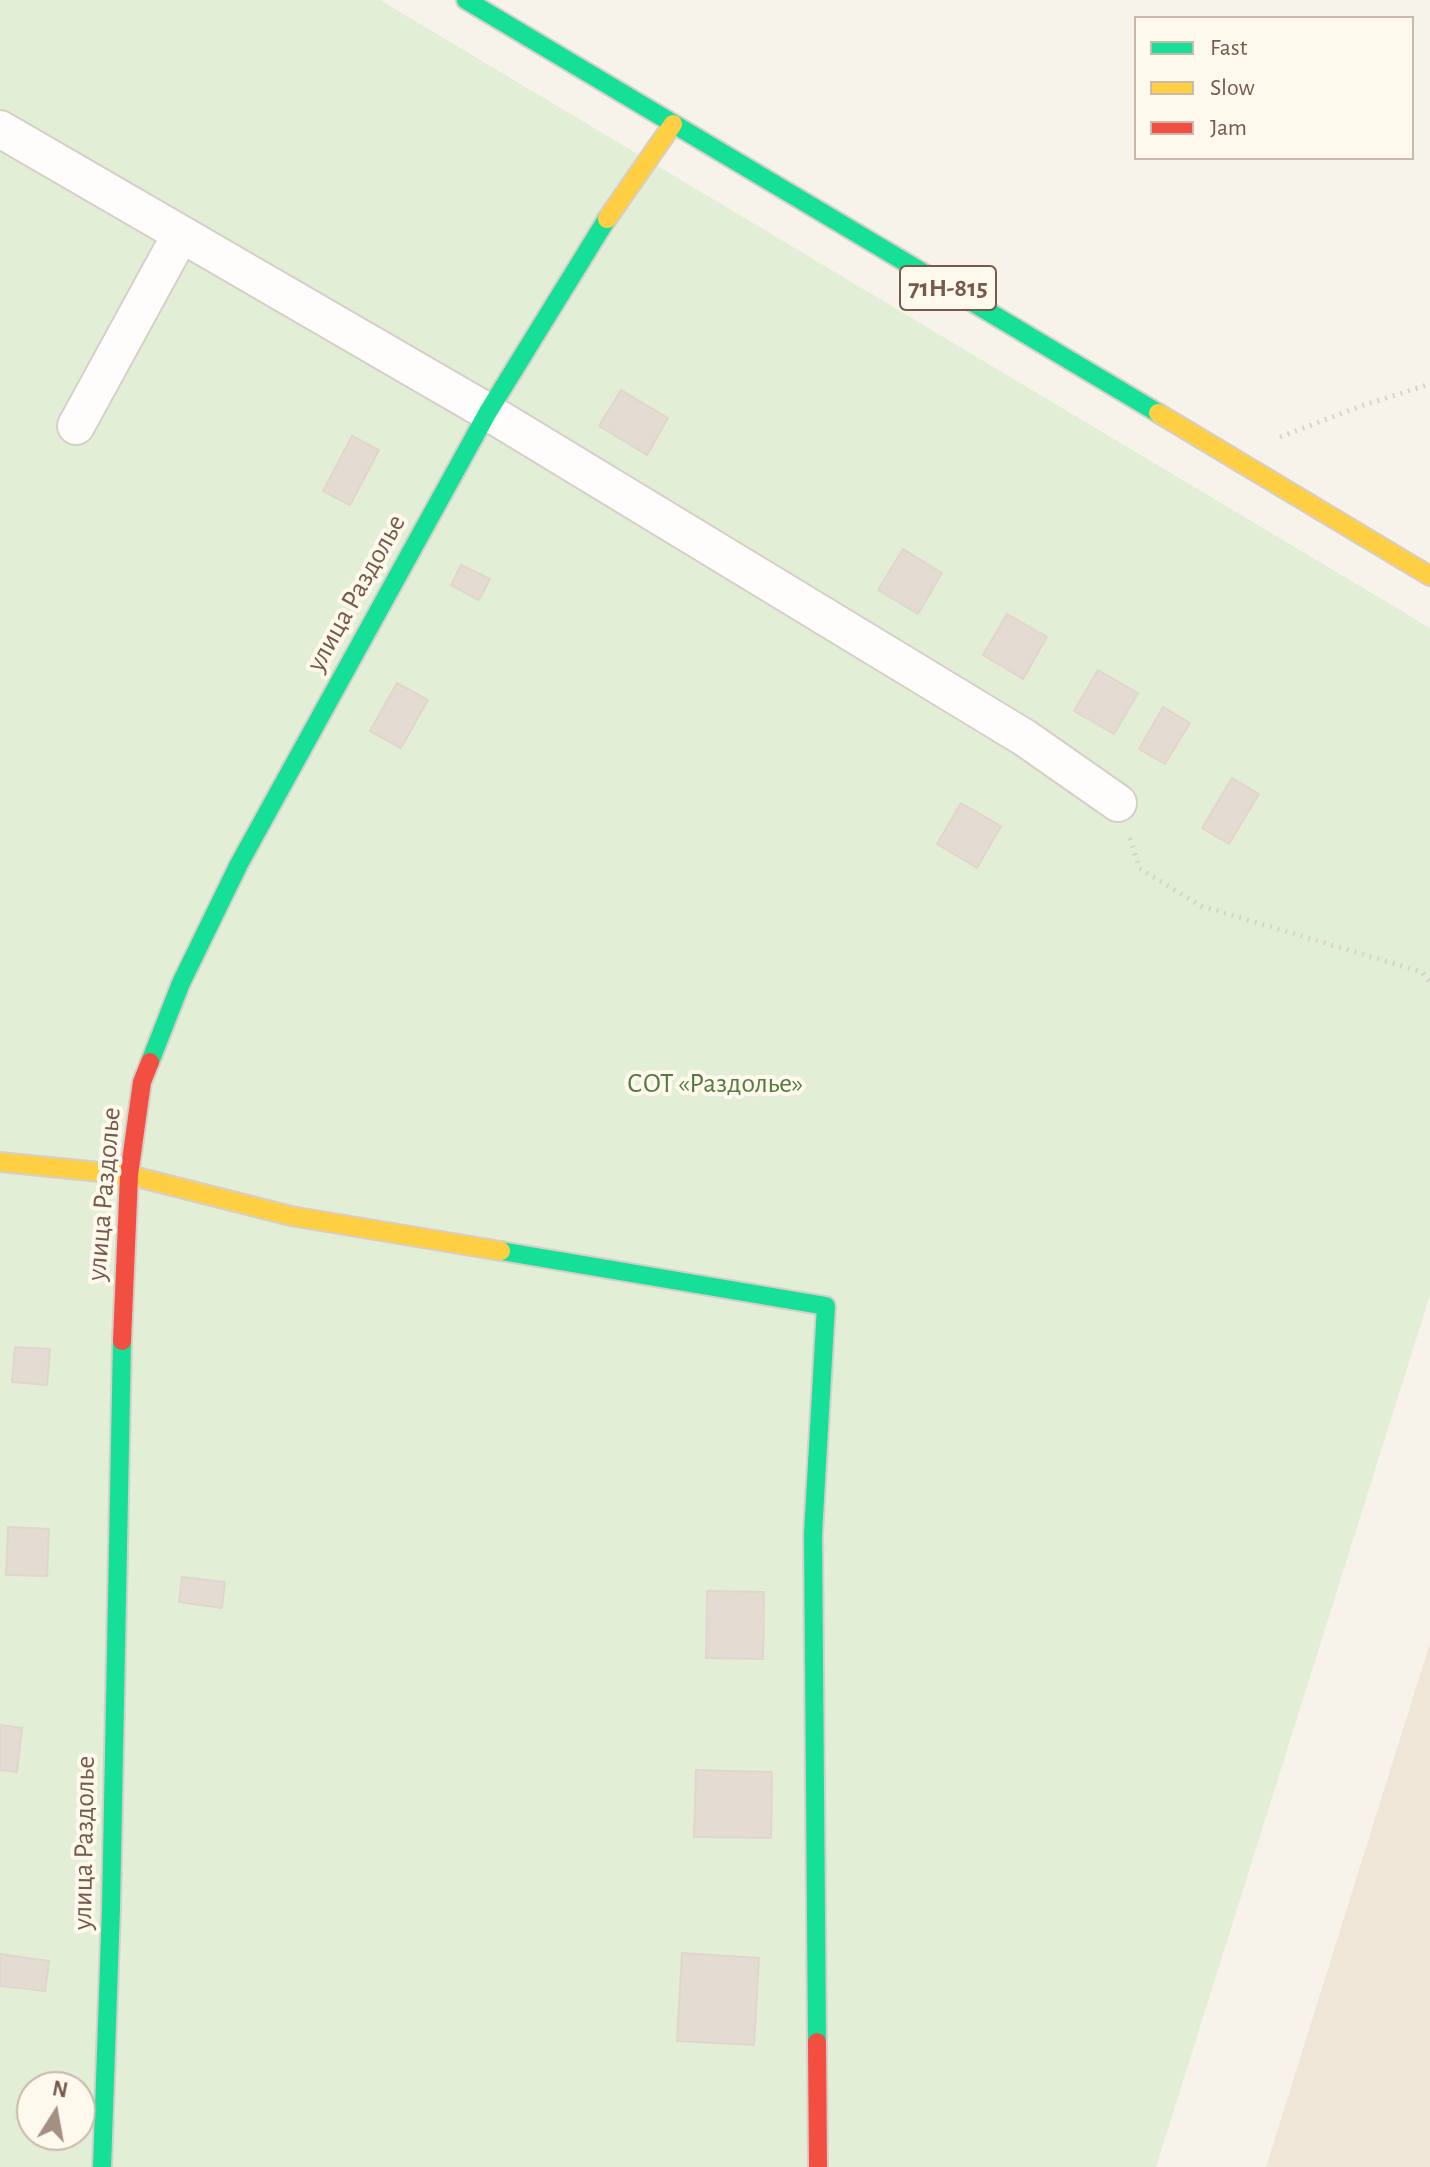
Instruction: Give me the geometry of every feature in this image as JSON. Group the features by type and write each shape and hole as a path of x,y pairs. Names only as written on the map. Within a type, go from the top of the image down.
{"street":[{"name":"71Н-815","path":"466,0 1430,576"},
{"name":"улица Раздолье","path":"102,2167 111,1908 119,1404 129,1175 142,1082 181,983 239,864 488,412 590,244 673,124"},
{"path":"0,129 488,412 1025,738 1118,803"},
{"path":"76,426 181,234"},
{"path":"0,1162 129,1175 291,1216 826,1306 813,1534 818,2167"}],"path":[{"path":"1230,456 1361,406 1430,384"},
{"path":"1118,803 1139,868 1201,906 1422,972 1430,983"}],"shaded area":[{"path":"1430,1643 1430,2167 1266,2167"}],"green space":[{"name":"СОТ «Раздолье»","path":"0,0 380,0 1430,628 1430,1295 1156,2167 0,2167"}],"building":[{"path":"621,390 668,418 647,455 599,426"},
{"path":"352,436 379,450 350,505 323,491"},
{"path":"903,549 942,573 918,614 878,590"},
{"path":"461,565 490,579 479,600 451,585"},
{"path":"1007,614 1047,637 1023,679 983,655"},
{"path":"1098,670 1138,693 1114,734 1074,711"},
{"path":"397,683 428,700 401,748 370,731"},
{"path":"1163,707 1190,723 1165,764 1139,749"},
{"path":"1232,778 1259,794 1229,844 1202,828"},
{"path":"961,803 1001,826 977,868 937,844"},
{"path":"15,1347 50,1349 47,1385 12,1382"},
{"path":"8,1527 49,1529 47,1576 6,1575"},
{"path":"182,1577 225,1582 222,1608 179,1602"},
{"path":"707,1591 764,1592 763,1659 706,1658"},
{"path":"0,1725 22,1728 17,1772 0,1770"},
{"path":"696,1770 772,1772 771,1838 694,1837"},
{"path":"682,1953 759,1958 754,2045 677,2041"},
{"path":"0,1954 49,1961 45,1991 0,1986"}],"traffic: fast":[{"path":"466,0 1158,413"},
{"path":"150,1062 181,983 239,864 488,412 607,219"},
{"path":"501,1251 826,1306 813,1534 817,2042"},
{"path":"102,2167 111,1908 122,1341"}],"traffic: slow":[{"path":"607,219 673,124"},
{"path":"1158,413 1430,576"},
{"path":"0,1162 129,1175 291,1216 501,1251"}],"traffic: jam":[{"path":"122,1341 129,1175 142,1082 150,1062"},
{"path":"817,2042 818,2167"}]}
